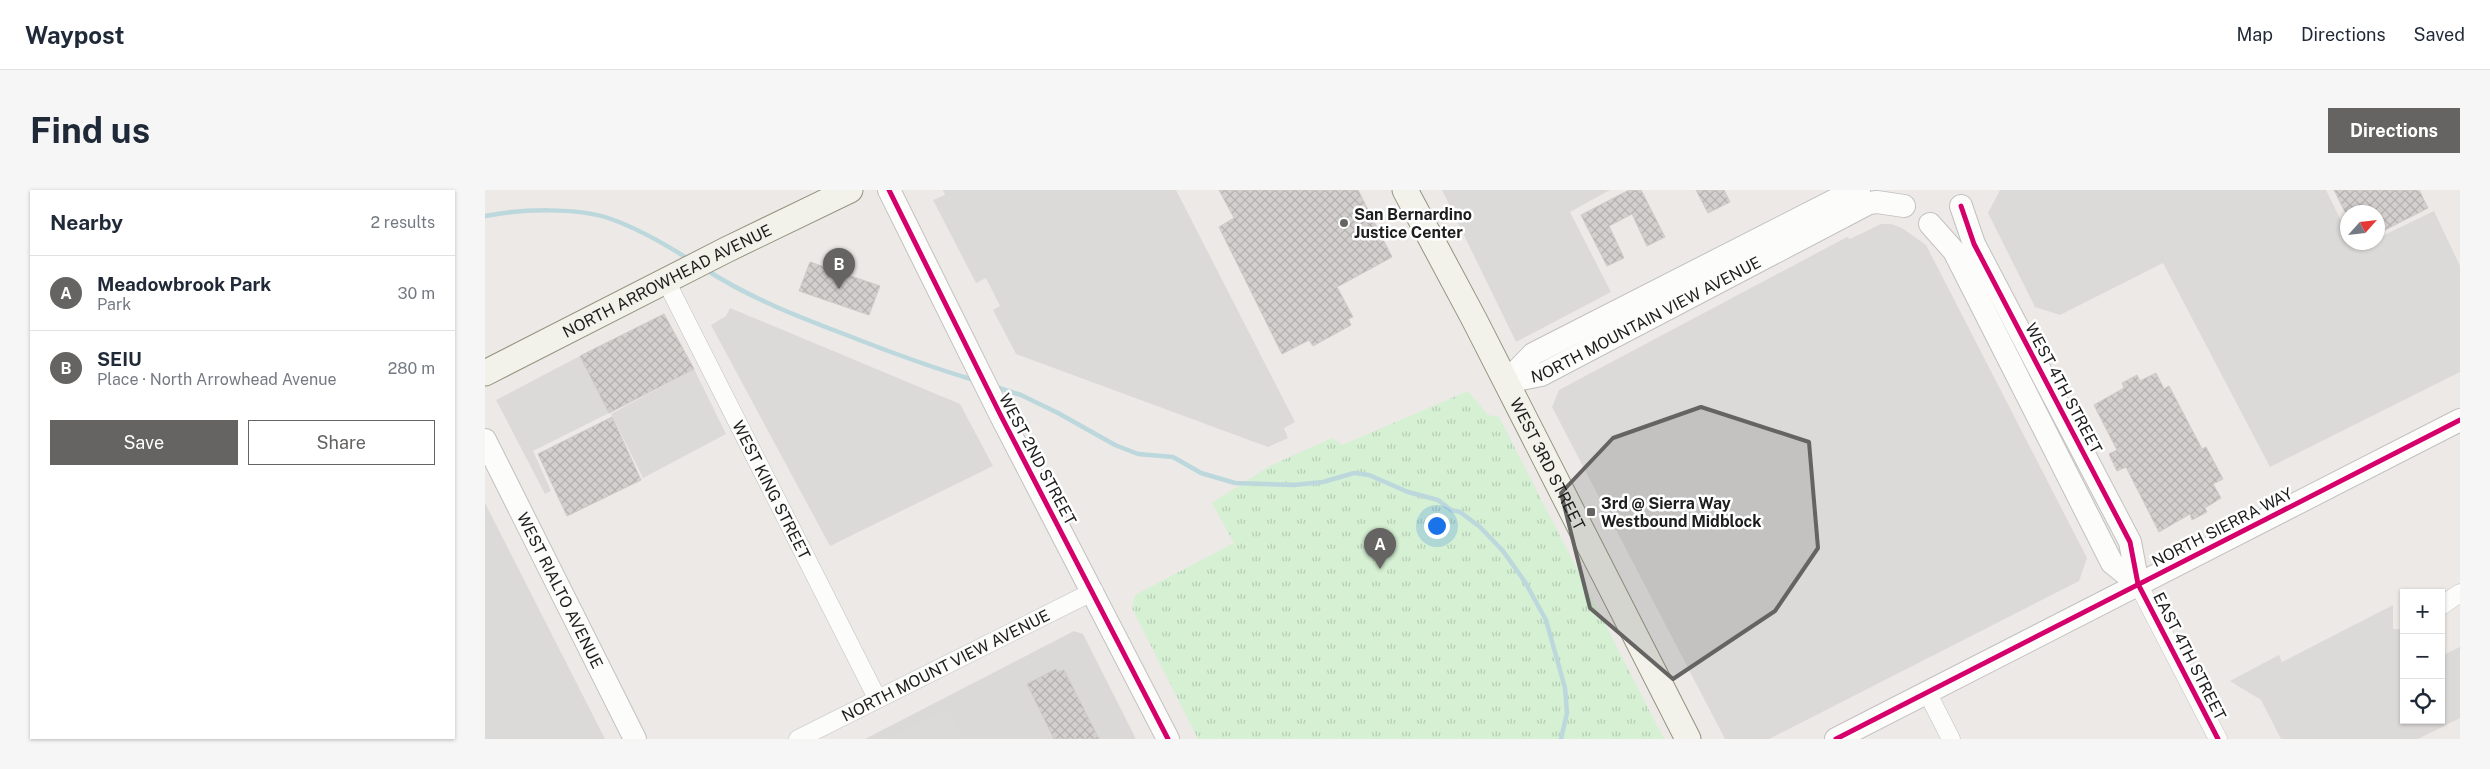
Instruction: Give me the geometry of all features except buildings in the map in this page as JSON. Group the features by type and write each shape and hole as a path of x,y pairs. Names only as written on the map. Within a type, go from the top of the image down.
{"main road":[{"name":"NORTH ARROWHEAD AVENUE","path":"485,373 726,250 850,190"},
{"name":"WEST 3RD STREET","path":"1405,190 1688,739"}],"street":[{"name":"WEST 2ND STREET","path":"889,190 967,350 1169,739"},
{"name":"NORTH MOUNTAIN VIEW AVENUE","path":"1505,382 1533,354 1847,194 1859,190"},
{"name":"NORTH MOUNTAIN VIEW AVENUE","path":"1505,382 1541,375 1869,203 1903,198"},
{"path":"1903,198 1915,218 1930,224 1954,251 2112,563 2138,584"},
{"path":"1930,224 1941,223 1951,218 1962,198"},
{"name":"WEST 4TH STREET","path":"1962,198 1974,244 2130,542 2138,584"},
{"name":"WEST KING STREET","path":"674,277 877,698"},
{"name":"NORTH SIERRA WAY","path":"1836,739 2460,420"},
{"name":"WEST RIALTO AVENUE","path":"485,440 635,739"},
{"name":"EAST 4TH STREET","path":"2138,584 2219,739"},
{"name":"NORTH MOUNT VIEW AVENUE","path":"797,739 1093,591"},
{"path":"2445,603 2460,593"},
{"path":"1927,692 1951,739"}],"highlighted area":[{"path":"1701,407 1809,442 1818,548 1775,611 1673,679 1590,608 1561,493 1613,438"}],"shaded area":[{"path":"943,190 1176,190 1295,422 1284,428 1288,438 1268,447 1016,354 993,310 1000,306 986,278 976,283 933,200 945,195"},
{"path":"1442,190 1610,190 1570,212 1611,292 1516,342"},
{"path":"2000,190 2326,190 2340,219 2340,250 2385,250 2385,235 2434,211 2460,266 2460,372 2270,467 2163,263 2060,315 2035,307 1988,213"},
{"path":"1881,224 1891,224 1902,228 1926,245 2087,558 2079,581 1769,739 1725,739 1552,407 1559,390 1847,237 1850,239"},
{"path":"730,308 960,404 993,466 830,546 711,325 726,316"},
{"path":"580,356 609,413 533,451 551,491 545,494 496,400"},
{"path":"694,369 726,434 643,478 611,414"},
{"path":"485,503 605,739 485,739"},
{"path":"2393,605 2393,629 2400,631 2400,724 2445,724 2445,654 2460,647 2460,718 2418,739 2281,739 2261,700 2230,681 2279,655 2282,662"},
{"path":"1074,631 1083,634 1136,739 865,739"},
{"path":"947,709 963,739 887,739"}],"green space":[{"path":"1468,391 1488,415 1499,417 1664,739 1198,739 1132,608 1135,595 1234,543 1212,503 1270,466 1332,438 1342,445"}],"waterway":[{"path":"485,216 548,210 598,215 642,232 690,260"},
{"path":"705,269 755,297 790,313 892,353 974,380"},
{"path":"996,387 1021,395 1058,413 1115,445 1138,454 1173,457 1201,473 1235,483 1294,485 1323,482 1354,473 1369,475 1408,492 1438,500 1451,510 1460,512 1480,527 1503,551 1525,582 1546,620 1565,688 1567,713 1561,739"}],"cycle path":[{"path":"889,190 1000,414 1168,739"},
{"path":"1961,206 1974,244 2130,542 2138,584 2218,739"},
{"path":"1836,739 2460,420"}],"place":[{"name":"San Bernardino Justice Center","path":"1344,223"},
{"name":"SEIU","path":"839,289"},
{"name":"3rd @ Sierra Way Westbound Midblock","path":"1591,512"},
{"name":"Meadowbrook Park","path":"1380,569"}]}
